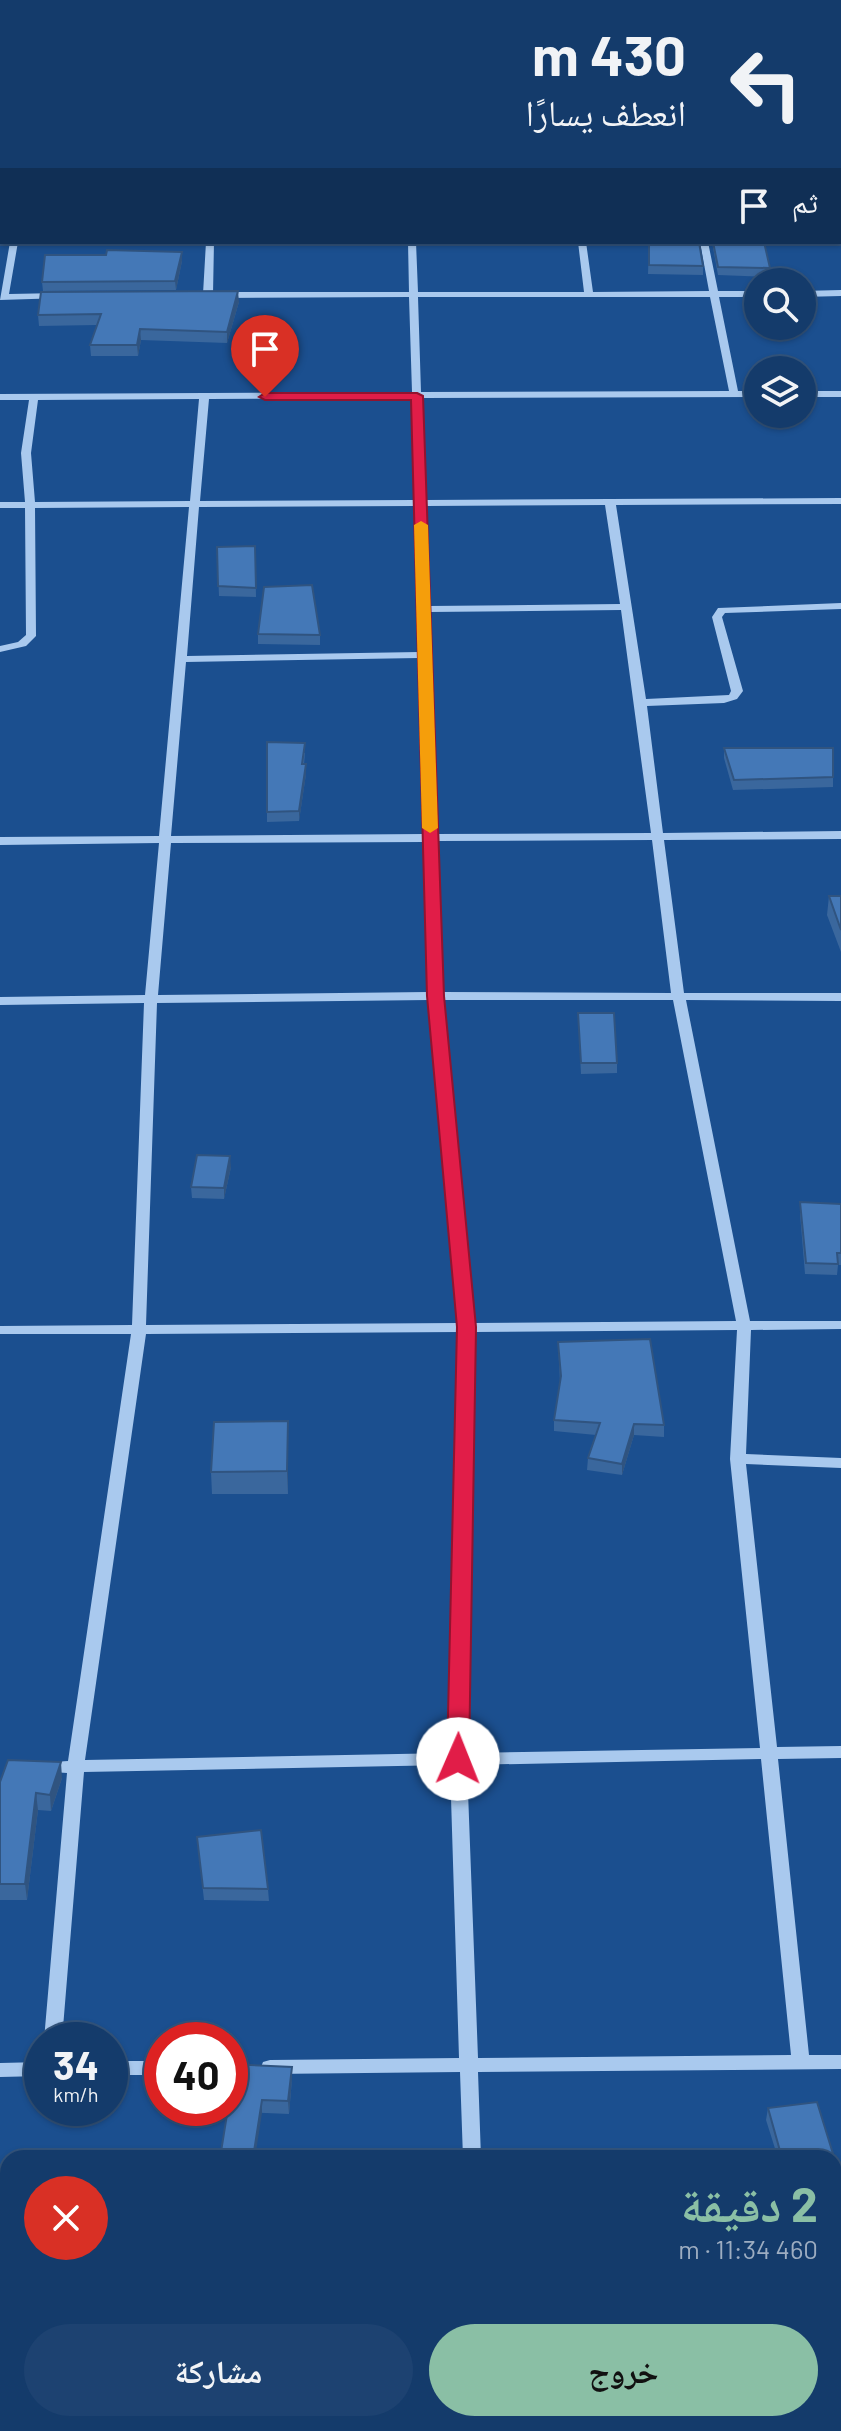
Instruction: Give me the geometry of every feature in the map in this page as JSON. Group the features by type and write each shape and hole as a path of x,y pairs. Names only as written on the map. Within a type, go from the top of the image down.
{"street":[{"path":"14,244 2,297 75,296"},
{"path":"208,294 210,244"},
{"path":"412,244 435,996 467,1327 458,1759 472,2150"},
{"path":"582,244 589,295"},
{"path":"704,244 734,394"},
{"path":"816,294 841,293"},
{"path":"193,295 744,294"},
{"path":"0,397 744,394"},
{"path":"816,394 841,394"},
{"path":"0,649 22,644 31,636 30,504 26,453 34,397"},
{"path":"55,2022 76,1766 139,1329 151,1000 204,397"},
{"path":"0,505 841,501"},
{"path":"610,502 641,703 678,995 744,1326 738,1459 801,2062"},
{"path":"641,703 733,697 737,691 717,617 722,610 841,606"},
{"path":"423,609 627,607"},
{"path":"182,659 425,655"},
{"path":"0,841 841,835"},
{"path":"0,1001 435,996 841,997"},
{"path":"0,1330 841,1325"},
{"path":"738,1459 841,1463"},
{"path":"30,1767 841,1752"},
{"path":"248,2067 841,2062"},
{"path":"0,2070 24,2069"}],"building":[{"path":"649,244 699,244 703,266 649,265"},
{"path":"713,244 764,244 770,268 718,267"},
{"path":"107,250 182,252 175,281 42,282 45,255 106,255"},
{"path":"238,291 227,332 140,329 137,345 90,345 101,314 38,315 41,292"},
{"path":"255,546 256,588 218,586 217,547"},
{"path":"312,585 320,635 258,634 264,587"},
{"path":"267,742 305,743 302,764 306,764 299,811 267,812"},
{"path":"724,748 833,748 833,777 734,780"},
{"path":"829,896 841,896 841,930"},
{"path":"578,1013 614,1013 617,1063 581,1063"},
{"path":"197,1155 230,1156 224,1188 191,1187"},
{"path":"800,1202 841,1204 841,1253 837,1253 838,1264 806,1263"},
{"path":"650,1339 664,1425 634,1424 622,1464 588,1458 600,1423 554,1420 561,1376 558,1342"},
{"path":"288,1421 287,1471 211,1472 214,1422"},
{"path":"8,1760 61,1762 50,1795 36,1793 25,1884 0,1884 0,1782"},
{"path":"261,1830 268,1889 203,1888 197,1837"},
{"path":"248,2065 292,2067 288,2101 262,2100 254,2150 221,2150 225,2126 248,2126"},
{"path":"817,2102 832,2150 780,2150 768,2108"}],"slow traffic":[{"path":"421,525 430,828"}],"route":[{"path":"265,397 417,396 435,996 467,1327 458,1759"}]}
